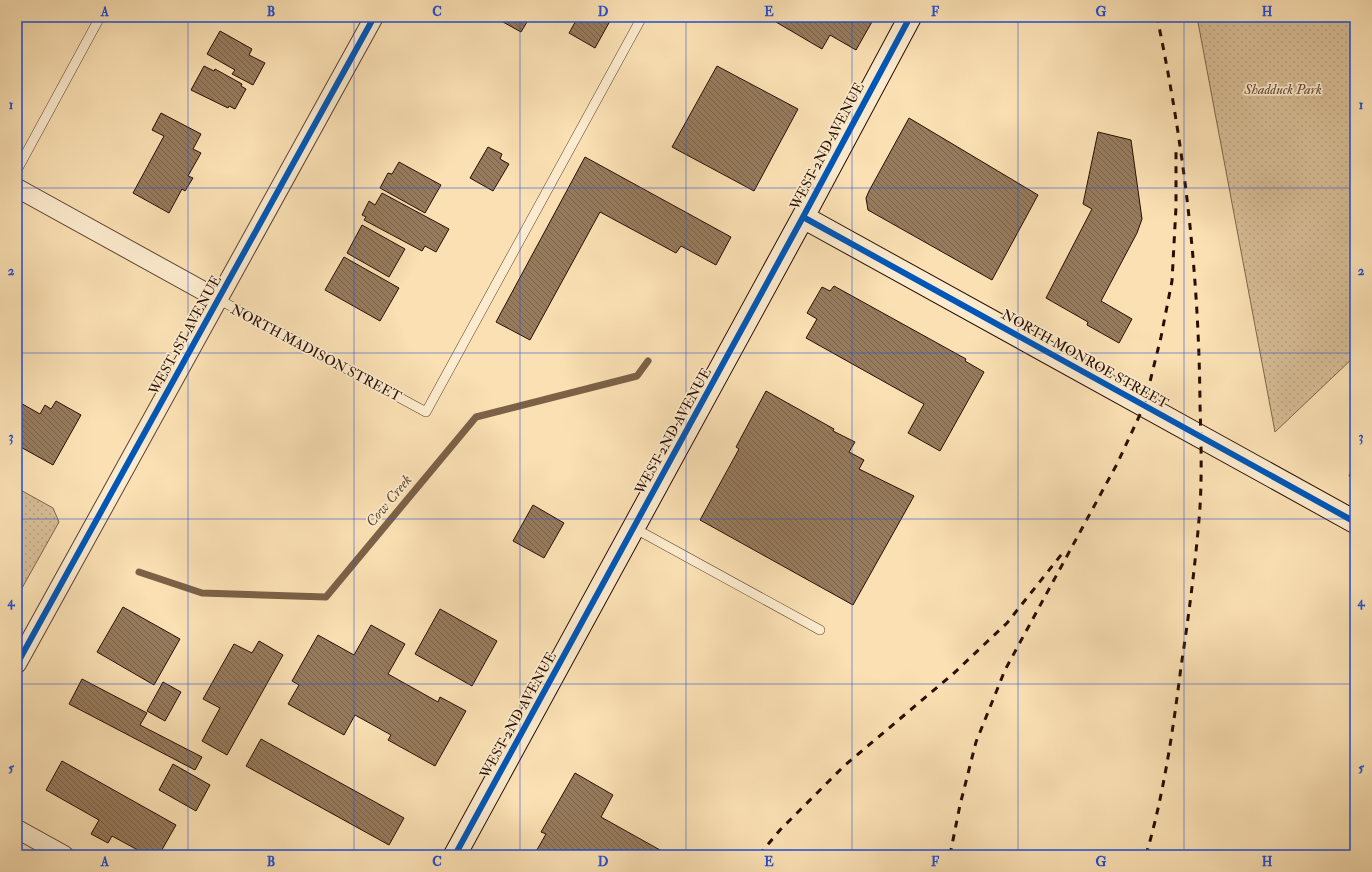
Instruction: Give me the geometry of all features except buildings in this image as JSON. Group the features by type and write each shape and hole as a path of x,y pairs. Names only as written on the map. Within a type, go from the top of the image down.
{"street":[{"name":"WEST 1ST AVENUE","path":"17,664 374,17"},
{"name":"WEST 2ND AVENUE","path":"456,855 910,17"},
{"name":"NORTH MADISON STREET","path":"17,188 218,299"},
{"name":"NORTH MONROE STREET","path":"803,217 1355,522"},
{"path":"17,829 64,855"}],"lane":[{"path":"17,170 100,17"},
{"name":"NORTH MADISON STREET","path":"218,299 426,412 642,17"},
{"path":"634,528 820,630"}],"path":[{"path":"17,539 21,541"}],"green space":[{"name":"Shadduck Park","path":"1197,17 1355,17 1355,356 1275,432"},
{"path":"17,488 53,508 59,522 17,597"}],"waterway":[{"name":"Cow Creek","path":"139,572 202,593 326,597 476,417 637,376 648,361"}],"railway":[{"path":"1146,855 1163,785 1175,714 1194,567 1201,482 1199,356 1193,258 1175,113 1157,17"},
{"path":"950,855 960,805 976,742 1005,670 1117,464 1144,406 1161,337 1172,281 1176,207 1176,146"},
{"path":"759,855 780,830 844,766 953,674 1007,623 1065,550"}],"cycle path":[{"path":"17,664 374,17"},
{"path":"455,855 803,217 910,17"},
{"path":"803,217 1355,522"}]}
